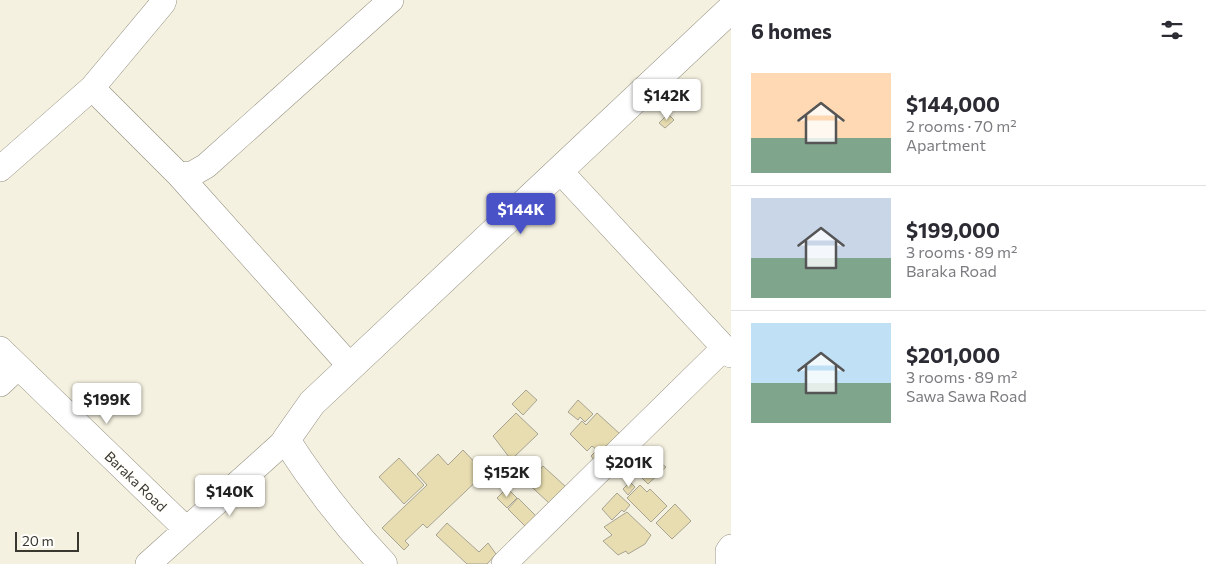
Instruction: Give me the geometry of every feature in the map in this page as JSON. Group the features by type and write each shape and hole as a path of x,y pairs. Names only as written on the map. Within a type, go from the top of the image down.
{"street":[{"path":"0,169 92,88 164,0"},
{"path":"179,175 192,174 206,166 390,0"},
{"path":"148,564 286,440 312,403 731,9"},
{"path":"92,88 179,175 351,367"},
{"path":"504,564 728,352 559,170"},
{"name":"Baraka Road","path":"0,349 186,529"},
{"path":"0,384 18,367"},
{"path":"286,440 311,478 357,537 383,564"},
{"path":"728,564 728,551 731,546"}],"building":[{"path":"668,114 674,120 665,128 659,123"},
{"path":"526,390 537,400 523,415 512,404"},
{"path":"578,400 593,414 585,422 580,417 578,420 568,412"},
{"path":"516,413 538,434 513,458 509,457 493,436"},
{"path":"597,413 620,434 595,461 591,456 597,450 592,446 587,451 570,434 582,421 586,425"},
{"path":"463,450 485,473 427,528 423,524 405,541 409,545 404,550 382,528 427,485 417,474 438,454 448,465"},
{"path":"399,458 424,485 404,504 379,477"},
{"path":"654,458 666,467 648,484 639,475"},
{"path":"532,466 538,472 543,466 566,487 550,504 521,477"},
{"path":"630,482 635,487 628,495 623,489"},
{"path":"640,485 647,492 650,489 667,506 651,522 627,498"},
{"path":"507,488 517,498 507,508 497,498"},
{"path":"617,493 630,505 624,512 622,510 612,520 602,509"},
{"path":"518,498 536,516 526,527 508,509"},
{"path":"675,504 691,521 672,539 656,523"},
{"path":"627,512 651,535 645,544 628,554 626,551 618,555 603,541 612,535 604,527"},
{"path":"447,523 479,552 488,543 496,554 487,564 467,564 436,535"}]}
